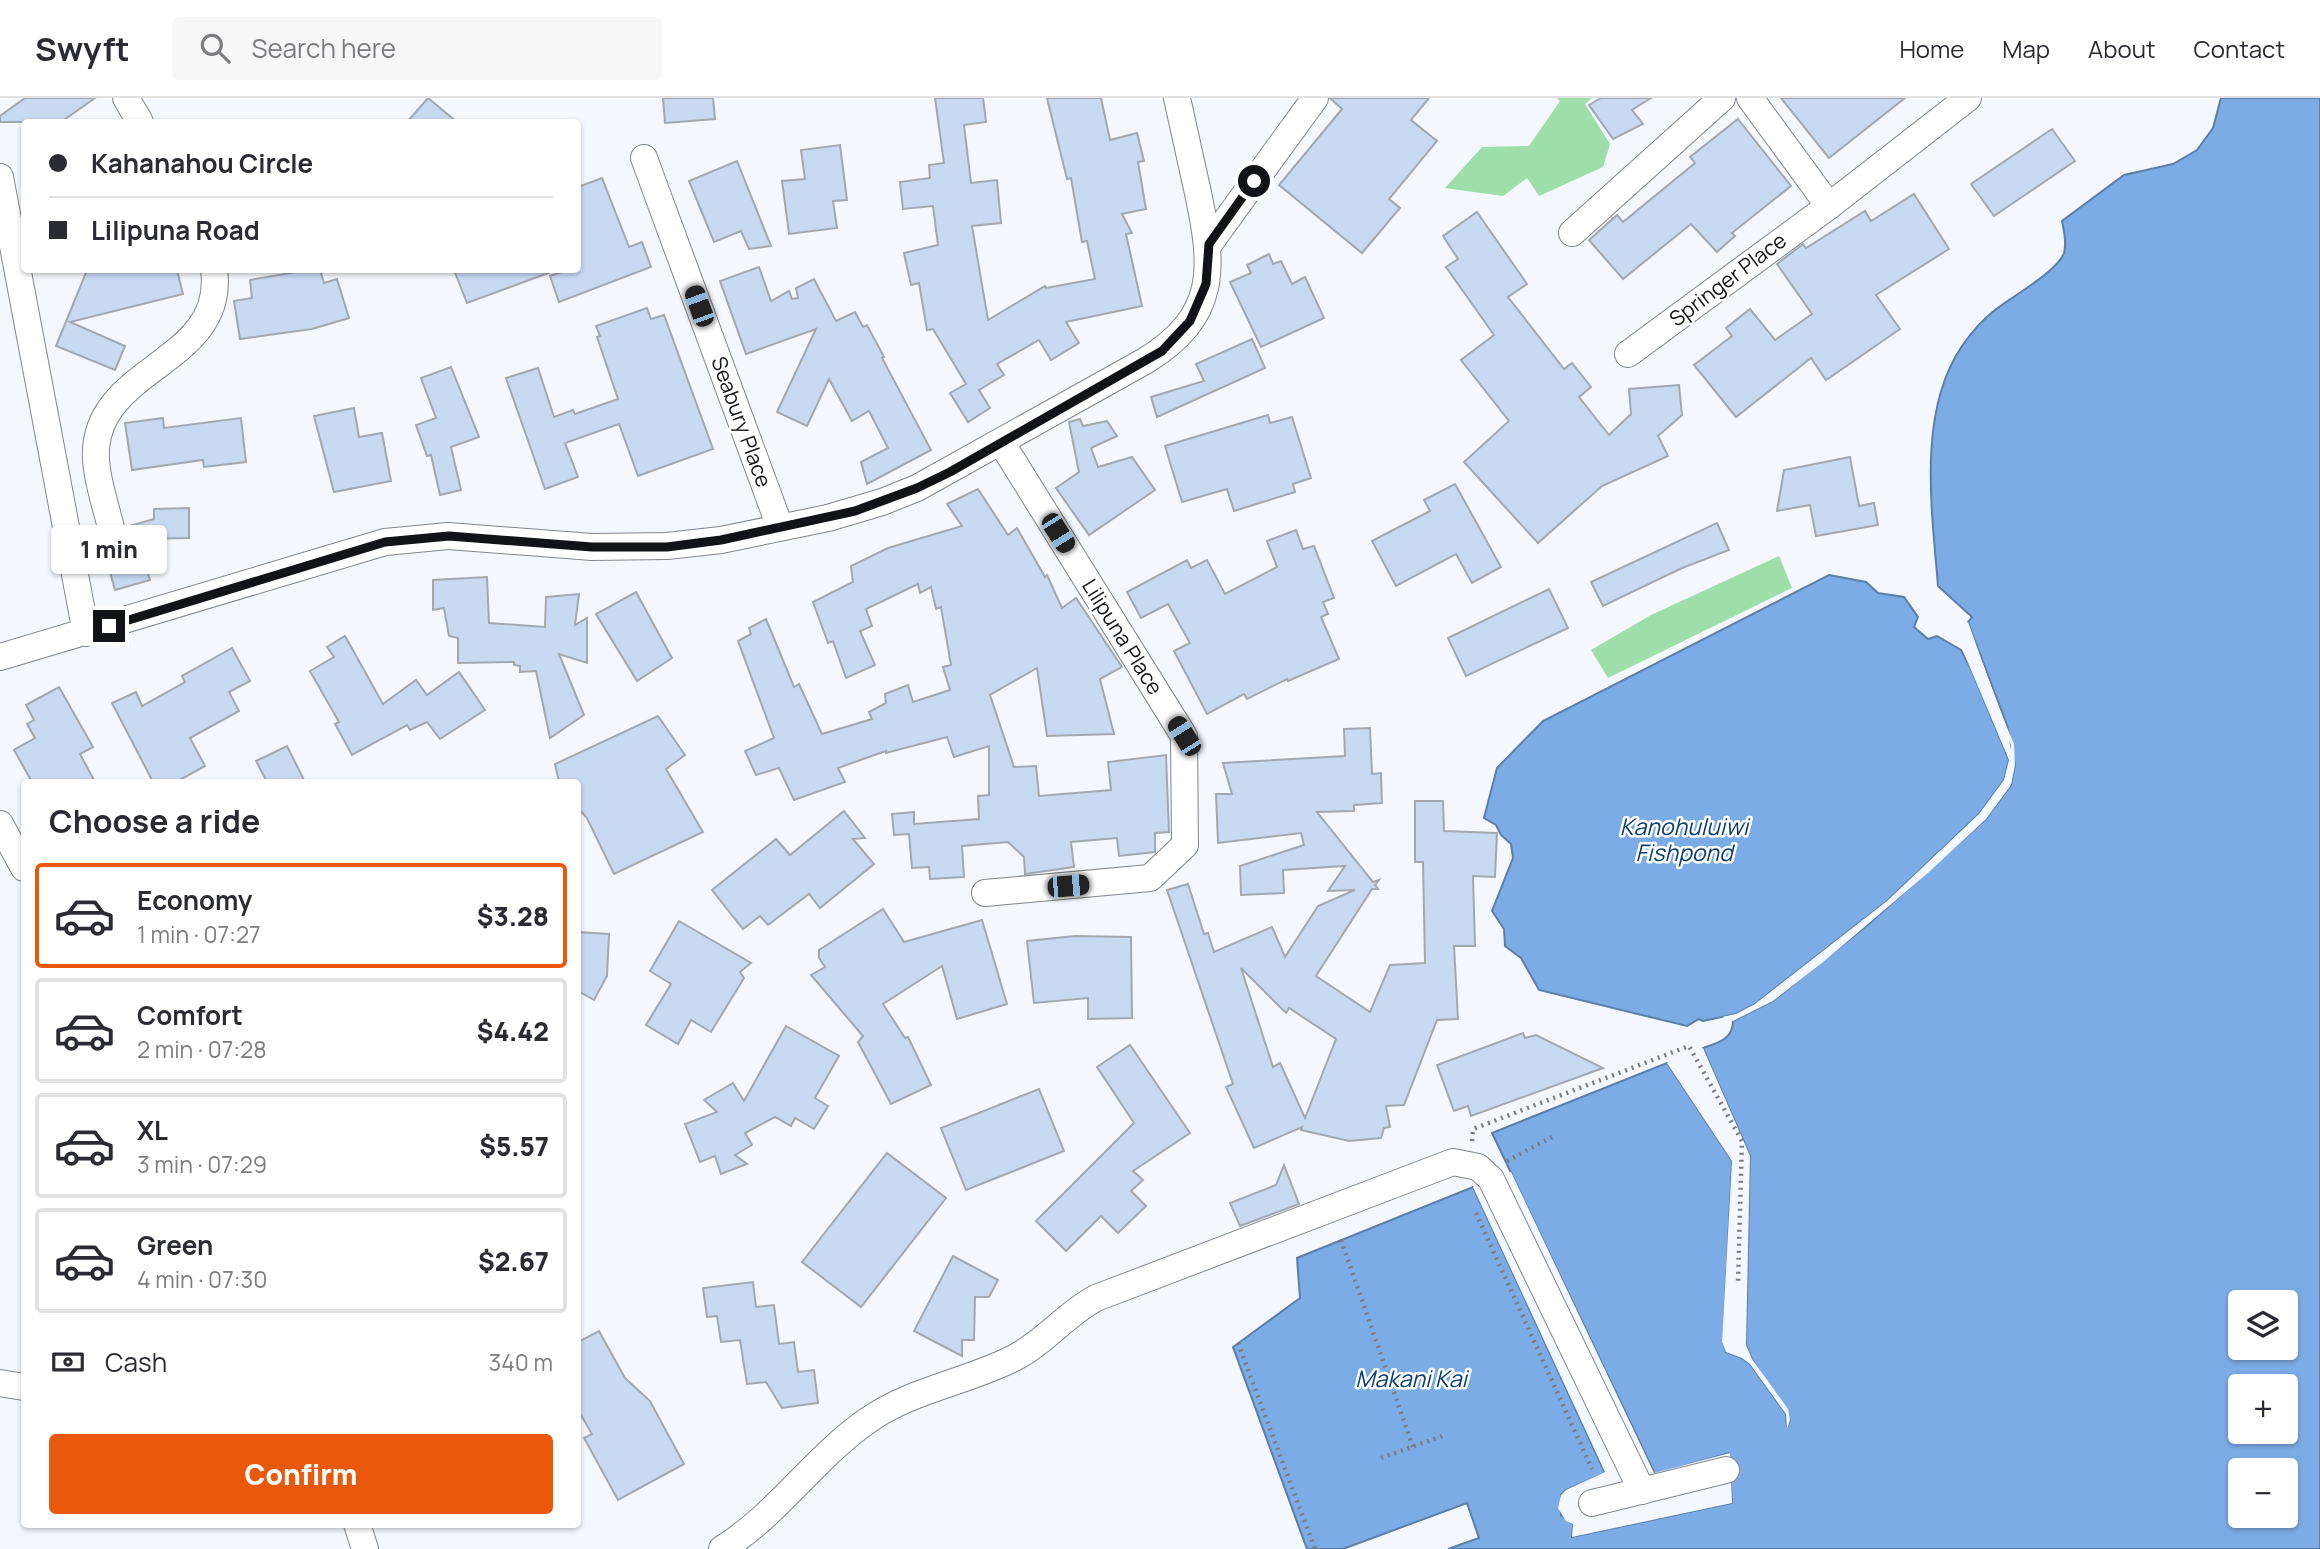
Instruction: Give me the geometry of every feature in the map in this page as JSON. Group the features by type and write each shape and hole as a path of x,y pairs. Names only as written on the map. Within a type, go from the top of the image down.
{"street":[{"path":"127,98 138,119"},
{"path":"0,657 385,542 449,536 592,547 667,547 721,540 882,502 950,472 1145,361 1177,337 1190,321 1206,284 1209,244 1177,98"},
{"path":"1209,244 1315,98"},
{"path":"1572,233 1722,98"},
{"path":"1750,98 1829,206"},
{"name":"Springer Place","path":"1628,354 1829,206 1968,98"},
{"name":"Seabury Place","path":"644,158 780,527"},
{"path":"0,177 86,633"},
{"path":"111,528 95,460 97,443 109,411 128,386 193,338 209,309 214,293 214,273"},
{"name":"Lilipuna Place","path":"985,893 1150,878 1185,845 1184,736 1001,442"},
{"path":"57,484 99,475"},
{"path":"0,824 21,862"},
{"path":"722,1549 748,1530 867,1421 907,1399 1013,1359 1040,1342 1086,1304 1444,1164 1470,1163 1486,1172 1491,1180 1642,1491"},
{"path":"0,1383 21,1386"},
{"path":"1592,1503 1726,1470"},
{"path":"359,1528 365,1549"}],"path":[{"path":"1470,1163 1473,1129 1689,1046 1742,1141 1738,1283"},
{"path":"1506,1162 1552,1137"},
{"path":"1471,1202 1592,1469"},
{"path":"1341,1240 1413,1447"},
{"path":"1238,1343 1315,1549"},
{"path":"1381,1458 1445,1435"}],"green space":[{"path":"1557,98 1592,98 1585,104 1610,144 1603,167 1539,196 1527,178 1503,196 1445,188 1482,147 1529,146 1560,101"},
{"path":"1779,556 1792,588 1608,678 1591,650 1651,615"}],"water":[{"name":"Makani Kai","path":"2221,98 2320,98 2320,1549 1448,1549 1479,1538 1467,1503 1343,1549 1307,1549 1233,1347 1300,1298 1297,1258 1473,1187 1605,1473 1566,1490 1561,1495 1561,1515 1573,1524 1572,1537 1732,1503 1729,1453 1655,1474 1492,1133 1667,1063 1732,1161 1723,1343 1726,1352 1750,1364 1786,1414 1787,1427 1790,1420 1746,1345 1750,1156 1703,1048 1724,1039 1730,1032 1733,1021 1773,1001 1870,923 1986,819 2011,785 2015,765 2007,725 1968,622 1972,617 1938,586 1931,462 1938,401 1948,372 1973,332 1990,314 2043,276 2060,260 2065,245 2062,221 2124,175 2173,164 2197,150 2213,128"},
{"name":"Kanohuluiwi Fishpond","path":"1829,575 1866,582 1878,593 1904,597 1918,617 1914,627 1928,639 1937,636 1961,650 2009,760 2004,780 1979,814 1887,901 1755,1004 1736,1014 1703,1021 1699,1019 1687,1026 1539,990 1521,958 1505,946 1504,929 1492,911 1513,858 1511,844 1501,835 1496,825 1484,818 1497,768 1543,721"}],"pier":[{"path":"1968,622 2014,744 2015,765 2011,785 1986,819 1929,872 1822,963 1773,1001 1733,1021 1722,1017 1736,1014 1755,1004 1887,901 1979,814 2004,780 2009,760 1961,646 1974,667 2011,755 2011,745 1994,707 1965,624"},
{"path":"1703,1048 1750,1156 1746,1345 1752,1359 1788,1409 1790,1420 1787,1429 1786,1414 1750,1364 1726,1352 1722,1342 1732,1161 1667,1063 1671,1061 1735,1160 1726,1342 1729,1349 1747,1357 1743,1345 1747,1156 1700,1050"},
{"path":"1511,1172 1654,1473 1730,1453 1732,1503 1572,1537 1573,1524 1566,1521 1558,1508 1561,1495 1566,1490 1605,1472 1473,1187 1476,1185 1609,1472 1607,1476 1564,1497 1562,1508 1568,1518 1576,1522 1576,1532 1729,1500 1726,1458 1652,1475 1508,1173"}],"building":[{"path":"25,98 95,98 65,119 0,122 0,116"},
{"path":"428,98 453,119 410,119"},
{"path":"663,98 713,98 715,119 665,123"},
{"path":"935,98 983,98 986,122 964,125 971,183 997,180 1001,223 972,226 988,320 1045,286 1046,288 1095,279 1087,241 1082,242 1071,178 1067,179 1047,98 1101,98 1110,140 1137,133 1144,161 1138,162 1146,209 1122,214 1132,233 1126,234 1142,306 1066,322 1079,343 1051,360 1039,340 997,364 1004,375 979,390 990,408 968,422 950,393 966,384 933,329 927,330 919,283 911,285 904,253 938,245 933,206 903,209 900,182 930,178 929,165 944,163"},
{"path":"1330,98 1429,98 1411,120 1437,141 1389,199 1400,208 1362,253 1279,185 1342,109"},
{"path":"1601,98 1651,98 1632,110 1643,124 1613,139 1589,105"},
{"path":"1781,98 1905,98 1829,158"},
{"path":"1738,119 1791,186 1732,233 1735,236 1717,252 1691,224 1623,279 1589,240 1617,215 1623,222 1695,163 1690,157"},
{"path":"2052,129 2075,161 1994,216 1971,184"},
{"path":"840,145 847,200 833,201 837,228 789,234 782,181 805,179 801,150"},
{"path":"737,161 771,246 749,249 741,231 714,242 689,181"},
{"path":"602,178 629,247 642,242 651,267 559,302 550,276 559,273 581,273 581,186"},
{"path":"1914,194 1949,249 1876,295 1900,329 1826,380 1811,358 1736,417 1694,365 1732,336 1726,328 1750,309 1775,340 1812,314 1777,264 1803,244 1806,248 1865,211 1871,221"},
{"path":"1477,212 1527,284 1508,297 1564,369 1572,363 1591,387 1579,397 1609,435 1631,414 1629,389 1679,385 1682,415 1658,436 1668,456 1602,486 1538,543 1464,462 1509,421 1461,360 1494,335 1446,267 1458,259 1443,236"},
{"path":"1269,254 1273,264 1281,261 1292,284 1305,277 1324,318 1261,347 1230,282 1251,273 1247,265"},
{"path":"759,267 771,301 789,291 792,299 798,298 796,288 814,279 836,321 855,312 863,327 867,325 931,450 867,484 861,462 888,448 869,411 852,421 829,379 807,426 777,412 816,329 746,354 720,281"},
{"path":"86,273 178,273 183,294 70,322 125,346 115,370 56,346"},
{"path":"290,273 321,273 324,283 337,279 349,318 312,329 240,339 234,301 252,298 250,280"},
{"path":"455,273 548,273 467,303"},
{"path":"647,308 651,319 664,315 713,449 638,476 619,424 565,443 578,477 545,489 506,378 538,368 554,417 573,410 575,414 618,399 597,337 600,336 596,326"},
{"path":"1252,339 1265,368 1157,417 1151,397 1204,381 1196,364"},
{"path":"451,367 479,437 451,447 461,490 440,495 431,455 427,456 416,425 436,418 421,378"},
{"path":"354,408 359,437 382,433 391,481 334,492 314,416"},
{"path":"1268,415 1270,423 1292,417 1311,478 1293,484 1295,492 1234,511 1227,489 1182,502 1165,446"},
{"path":"163,418 164,428 241,418 246,462 204,467 203,460 132,470 125,423"},
{"path":"1080,419 1083,426 1107,421 1117,436 1091,448 1098,467 1132,457 1155,490 1089,535 1056,488 1079,472 1069,422"},
{"path":"1850,457 1859,506 1874,503 1878,525 1816,536 1810,505 1777,511 1784,470"},
{"path":"1455,484 1501,567 1472,583 1456,554 1396,586 1372,541 1430,511 1424,500"},
{"path":"978,489 1008,535 1017,528 1045,577 1047,575 1062,608 1076,598 1122,667 1100,679 1114,734 1047,736 1037,668 990,695 1014,767 1036,766 1039,796 1111,790 1108,762 1166,755 1169,832 1155,833 1155,852 1119,856 1117,838 1071,842 1074,867 1025,874 1024,857 1008,842 962,846 964,877 930,879 929,867 912,868 909,834 894,835 892,814 914,812 914,824 979,819 978,796 989,795 989,746 954,757 947,737 886,751 838,768 845,782 794,800 779,768 756,775 745,751 774,738 738,641 751,634 749,628 766,619 794,687 799,684 822,734 872,719 869,712 886,703 885,694 908,685 913,702 950,690 943,667 951,665 941,607 936,609 931,587 920,593 918,584 866,609 872,626 860,631 875,665 846,678 833,641 828,643 813,602 853,582 851,566 888,548 962,526 947,504"},
{"path":"189,508 189,538 137,539 150,580 115,590 101,540 114,543 121,540 126,527 154,519 154,509"},
{"path":"1717,523 1729,550 1682,568 1603,606 1591,582"},
{"path":"1296,530 1303,549 1314,546 1334,598 1323,602 1328,614 1321,617 1339,659 1288,681 1287,679 1247,699 1244,694 1207,714 1174,651 1190,643 1168,604 1141,618 1127,592 1187,560 1191,568 1207,560 1225,594 1277,567 1267,541"},
{"path":"487,577 489,623 545,627 546,597 579,594 575,625 587,618 587,663 559,654 584,715 550,738 536,671 520,672 520,666 514,665 514,662 458,663 458,638 449,636 444,608 433,610 433,580"},
{"path":"1549,589 1568,628 1466,676 1448,638"},
{"path":"636,592 672,658 637,681 596,614"},
{"path":"345,636 383,704 416,680 427,695 459,672 485,710 440,739 427,722 410,730 407,725 352,755 335,724 339,722 310,671 334,657 327,647"},
{"path":"232,648 250,681 229,692 239,711 190,738 205,766 181,779 151,779 112,703 136,692 142,706 185,682 182,676"},
{"path":"59,687 93,747 80,754 93,779 30,779 14,750 35,738 27,724 34,720 26,705"},
{"path":"658,716 685,755 666,769 703,832 614,874 587,818 581,811 581,779 558,779 555,764"},
{"path":"1370,728 1372,774 1381,773 1382,803 1354,805 1354,811 1317,812 1373,882 1379,880 1375,885 1378,889 1372,889 1316,976 1370,1012 1390,965 1425,963 1423,862 1415,862 1415,801 1443,801 1444,831 1497,833 1495,877 1473,876 1475,946 1454,946 1458,1019 1437,1020 1404,1105 1386,1106 1390,1127 1384,1128 1381,1138 1349,1141 1301,1130 1302,1127 1254,1148 1226,1087 1233,1084 1167,890 1188,884 1204,934 1208,933 1214,952 1272,927 1285,957 1318,906 1355,890 1328,891 1345,866 1283,870 1284,893 1241,895 1240,866 1304,845 1301,833 1218,843 1216,794 1232,794 1223,763 1345,756 1344,729","holes":["1241,968 1286,1013 1289,1008 1336,1039 1305,1118 1280,1063 1273,1067"]},
{"path":"287,746 304,779 265,779 256,761"},
{"path":"844,811 865,838 853,839 874,864 820,908 809,894 768,925 760,916 743,929 712,890 776,839 790,855"},
{"path":"883,909 904,942 982,920 1007,1004 957,1019 942,966 883,1004 905,1038 908,1037 931,1085 891,1104 858,1042 863,1036 811,975 825,967 819,958 819,950"},
{"path":"679,921 751,963 740,972 744,978 711,1032 691,1020 678,1044 646,1025 671,984 650,971"},
{"path":"581,932 609,934 607,976 594,1000 581,993"},
{"path":"1075,936 1131,937 1132,1018 1088,1019 1088,998 1034,1003 1027,941"},
{"path":"786,1026 839,1056 815,1098 828,1106 814,1129 795,1118 791,1126 775,1117 745,1133 752,1145 735,1155 747,1164 721,1174 715,1156 700,1162 685,1124 717,1112 704,1100 733,1083 744,1101"},
{"path":"1523,1033 1525,1038 1536,1035 1603,1068 1471,1116 1468,1106 1454,1111 1437,1065"},
{"path":"1130,1045 1190,1133 1133,1171 1143,1180 1131,1191 1146,1206 1118,1233 1101,1216 1066,1251 1036,1221 1134,1123 1097,1067"},
{"path":"1039,1089 1064,1151 966,1190 941,1128"},
{"path":"887,1153 946,1198 861,1307 802,1262"},
{"path":"1284,1165 1299,1204 1240,1226 1230,1203 1276,1185"},
{"path":"953,1256 998,1280 989,1297 975,1297 974,1340 962,1340 962,1356 914,1331"},
{"path":"753,1282 756,1307 774,1305 779,1344 794,1342 798,1372 814,1370 818,1403 782,1408 766,1382 747,1384 740,1340 721,1342 717,1316 707,1317 703,1288"},
{"path":"599,1331 625,1378 650,1401 684,1464 618,1500 584,1438 592,1434 581,1415 581,1340"}],"route":[{"path":"109,626 357,548 385,542 449,536 592,547 667,547 721,540 828,518 882,502 950,472 1162,351 1190,321 1200,304 1209,264 1209,244 1254,181"}]}
